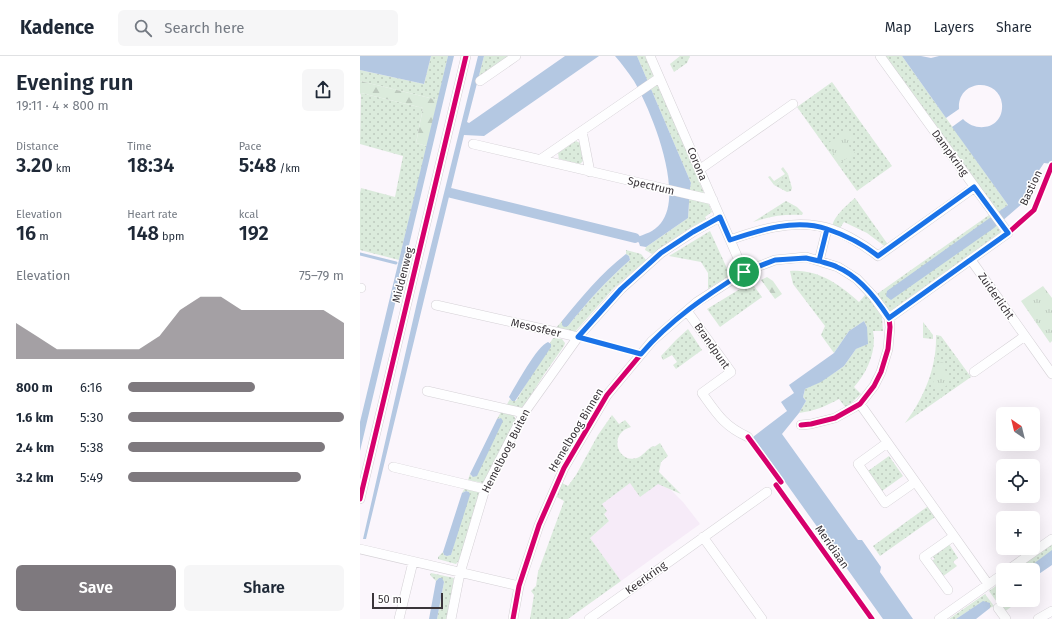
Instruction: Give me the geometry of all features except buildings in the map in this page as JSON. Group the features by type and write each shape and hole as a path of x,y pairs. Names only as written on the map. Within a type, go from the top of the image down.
{"street":[{"name":"Middenweg","path":"360,499 466,56"},
{"path":"480,81 516,56"},
{"name":"Corona","path":"650,56 744,272"},
{"name":"Dampkring","path":"880,56 1008,233 971,260"},
{"path":"541,159 659,78"},
{"path":"699,170 793,104"},
{"path":"582,131 590,172"},
{"name":"Spectrum","path":"473,144 713,200"},
{"path":"730,240 774,227 796,225 818,226 852,239 878,256 974,187"},
{"name":"Hemelboog Buiten","path":"451,619 460,573 485,489 524,413 578,337 621,289 661,253 693,232 720,217"},
{"path":"819,261 827,229"},
{"name":"Hemelboog Binnen","path":"513,619 519,586 539,525 558,478 607,395 652,341 687,310 744,272 775,260 806,258 838,267 857,280 873,296 889,318"},
{"path":"801,425 835,418 860,404 874,386 881,372 888,349 890,327 889,318 971,260"},
{"name":"Zuiderlicht","path":"971,260 1052,374"},
{"name":"Mesosfeer","path":"436,305 578,337"},
{"name":"Brandpunt","path":"687,310 730,372 702,393 720,418 728,426 748,437"},
{"path":"974,372 1025,336"},
{"path":"427,391 524,413"},
{"path":"860,404 988,584"},
{"path":"887,443 858,464 881,498 885,503 915,482"},
{"path":"393,468 485,489"},
{"name":"Keerkring","path":"589,619 767,492"},
{"path":"948,590 924,557 954,536"},
{"path":"703,537 762,619"},
{"path":"1018,563 1052,539"},
{"path":"360,549 519,586"},
{"path":"399,619 413,562"},
{"path":"939,619 996,579"},
{"path":"998,608 1006,619"},
{"path":"1038,619 1052,611"}],"shaded area":[{"path":"630,483 656,486 658,483 662,484 671,490 683,502 700,524 621,581 590,538 609,521 604,513 602,504"}],"green space":[{"path":"431,56 448,56 438,100 360,81 360,70 424,84"},
{"path":"484,56 510,56 478,79"},
{"path":"637,56 646,56 712,212 705,217 706,219 685,231 652,254 645,250 646,247 688,218 691,183"},
{"path":"680,56 690,56 687,63 674,72 670,64"},
{"path":"885,56 902,56 1008,205 997,213"},
{"path":"360,81 438,100 427,146 416,143 423,108 361,93 360,95"},
{"path":"832,82 892,166 857,191 797,107"},
{"path":"361,93 423,108 416,143 427,146 399,260 360,250 361,188 395,197 403,156 360,144"},
{"path":"847,130 854,141 848,145 855,153 840,163 827,144"},
{"path":"576,141 580,143 583,161 580,164 559,159 558,153"},
{"path":"783,167 788,174 774,185 768,177 770,176 774,181 785,174 781,169"},
{"path":"788,174 792,188 791,191 787,192 774,185"},
{"path":"855,198 889,246 887,248 867,233 844,222 838,231 833,226 833,223 838,215"},
{"path":"786,201 797,207 803,213 802,215 777,216 753,222"},
{"path":"989,215 1001,232 889,312 877,294"},
{"path":"710,231 730,275 708,289 708,273 701,262 669,256"},
{"path":"626,250 641,254 646,260 614,288 573,334 555,329 562,321 562,325 568,326 582,308 613,275 630,260 629,256 626,254"},
{"path":"790,271 810,272 828,279 844,289 859,302 866,294 882,317 883,331 873,331 874,346 870,361 863,375 854,387 861,394 846,408 839,399 820,408 799,413 806,401 803,397 805,389 821,381 844,366 856,349 867,344 867,327 864,321 849,331 834,353 821,335 825,326 793,284"},
{"path":"746,275 762,297 720,327 707,309 740,289 736,282"},
{"path":"767,277 773,281 782,294 775,299 761,280"},
{"path":"1043,286 1052,298 1052,341 1050,343 1021,301"},
{"path":"923,322 933,335 933,339 923,338"},
{"path":"688,329 702,350 676,369 673,365 677,362 672,355 663,360 661,356"},
{"path":"936,335 941,336 971,377 905,423 918,403 928,382 934,359"},
{"path":"553,338 562,339 565,343 564,346 524,406 521,408 506,406 510,399 512,401 516,401"},
{"path":"943,362 949,384 937,392 933,383 938,363"},
{"path":"501,412 513,414 516,420 483,483 468,480 470,474 472,477 501,418 497,419"},
{"path":"612,415 619,424 625,420 631,427 624,430 619,435 618,447 624,457 630,459 637,458 651,447 654,447 660,443 668,456 661,462 659,472 681,494 658,484 640,497 630,483 602,504 607,511 604,514 609,521 590,538 621,581 568,619 530,619 534,595 531,591 536,586 538,572 564,501 553,495 560,482 568,486 576,475 598,435"},
{"path":"889,456 903,476 882,491 868,471"},
{"path":"466,486 480,491 460,559 456,564 438,559 438,557 443,552 444,555 451,555 469,492 466,491 462,493"},
{"path":"931,504 938,515 880,556 873,546"},
{"path":"949,544 958,558 953,562 957,566 942,577 931,561 935,559 932,556"},
{"path":"1052,544 1052,551 1035,563 1026,563 1037,555 1040,555 1040,553"},
{"path":"431,573 454,578 447,619 437,619 444,582 439,578 436,581 430,575"},
{"path":"996,586 996,601 989,591"},
{"path":"985,594 994,606 990,608 987,603 982,602 956,619 949,619"},
{"path":"1000,607 1011,607 1004,612"}],"water":[{"path":"360,56 431,56 424,84 360,70"},
{"path":"448,56 454,56 360,451 360,422"},
{"path":"478,56 484,56 467,122 469,123 565,56 599,56 484,136 464,135 366,539 363,539 418,298"},
{"path":"615,56 637,56 691,183 688,218 646,247 640,246 635,238 652,231 661,223 667,209 669,192 667,173 663,152 649,111 634,81"},
{"path":"902,56 921,56 931,58 939,56 1052,56 1052,164 1044,163 1036,175 1031,196 994,228 891,300 886,296 887,291 1008,205 952,127 963,119 969,124 982,127 994,123 999,119 1001,112 1002,104 999,95 994,89 987,86 979,85 971,87 964,92 960,99 959,109 946,118"},
{"path":"626,254 629,256 630,260 613,275 582,308 568,326 564,327 562,325 562,321 576,304 600,277"},
{"path":"864,321 867,327 868,344 856,349 844,366 837,371 821,382 805,389 803,397 806,401 799,413 782,434 858,540 862,540 881,567 880,572 913,619 883,619 753,437 787,411 781,402 794,393 789,385 834,353 849,331"},
{"path":"548,342 551,344 551,347 515,401 512,401 509,397 522,375 538,351"},
{"path":"501,418 503,421 477,476 473,477 470,474 497,419"},
{"path":"466,491 469,492 470,495 451,555 447,556 444,555 443,552 462,493"},
{"path":"1052,550 1052,565 1040,573 1040,563 1034,563"},
{"path":"439,578 442,578 444,582 437,619 429,619 436,581"},
{"path":"983,601 990,603 990,608 976,619 956,619"}],"waterway":[{"path":"451,193 635,238"},
{"path":"360,254 396,263"}],"cycle path":[{"path":"360,499 466,56"},
{"name":"Bastion","path":"1008,233 1034,210 1052,165"},
{"path":"513,619 519,586 539,525 564,468 607,395 652,341 697,302 744,272 775,260 806,257 838,267 857,279 873,296 889,318 890,327 888,349 881,372 874,386 860,404 835,418 801,425"},
{"path":"578,337 641,354"},
{"path":"748,437 781,482"},
{"name":"Meridiaan","path":"776,485 872,619"}],"route":[{"path":"744,272 697,302 652,341 641,354 578,337 621,289 661,253 693,232 720,217 730,240 774,227 796,225 818,226 827,229 819,261 838,267 857,280 873,296 889,318 1008,233 974,187 878,256 852,239 827,229 819,261 806,258 775,260 744,272"}]}
